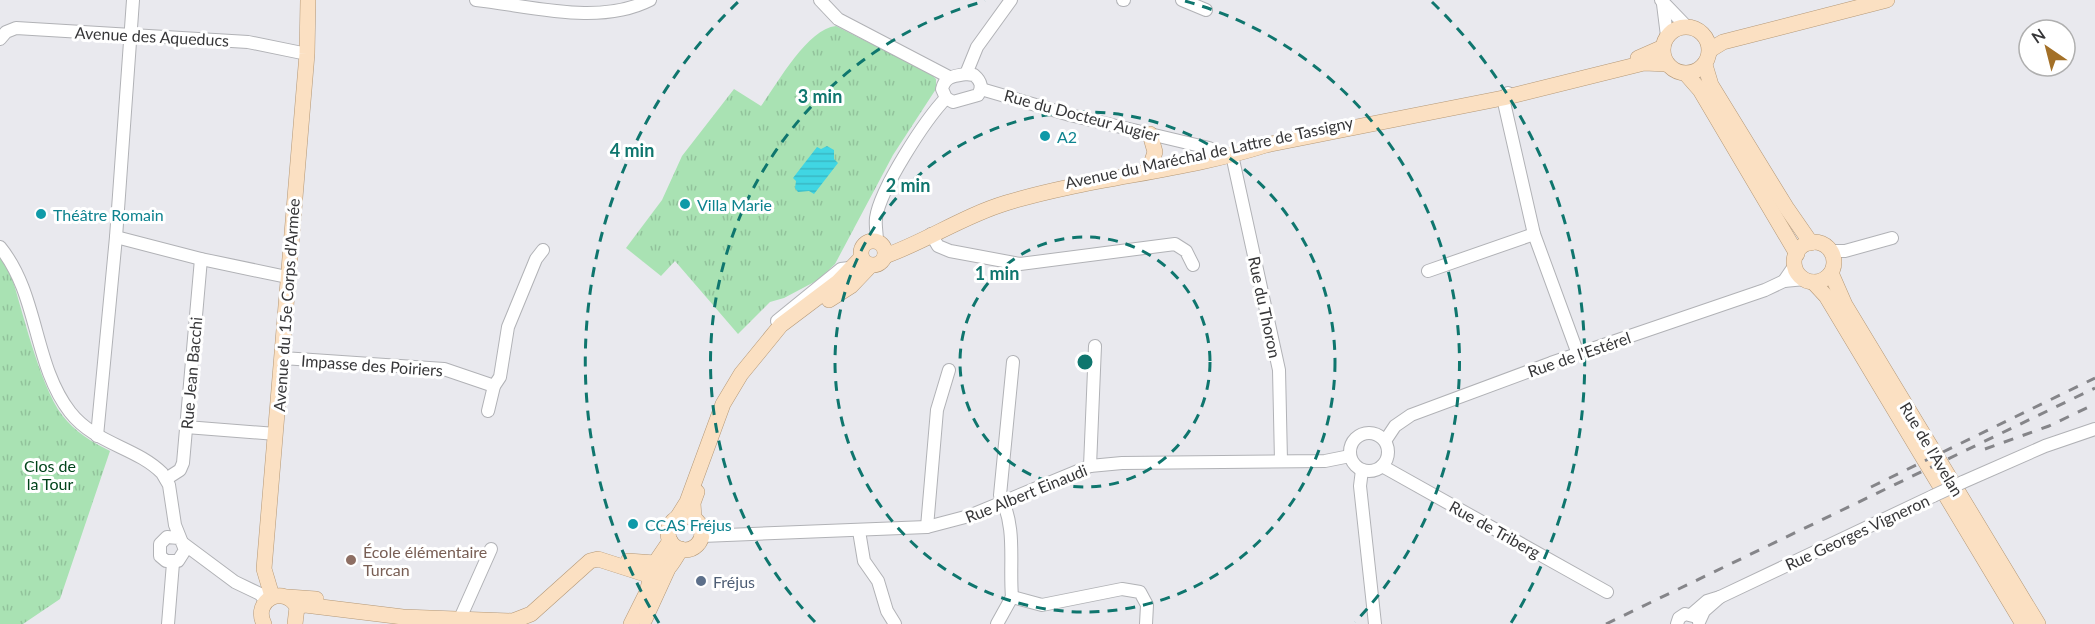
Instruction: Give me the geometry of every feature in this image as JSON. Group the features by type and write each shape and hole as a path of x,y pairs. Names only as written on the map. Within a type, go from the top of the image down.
{"main road":[{"path":"1707,51 1866,0"},
{"path":"1810,243 1822,244 1831,252 1834,262 1831,273 1823,280 1809,280 1700,90 1686,74 1697,71 1707,51 1723,42 1887,0"},
{"name":"Avenue du 15e Corps d'Armée","path":"269,598 265,576 310,4"},
{"path":"1687,27 1700,31 1707,51 1711,85 1810,243"},
{"name":"Avenue du Maréchal de Lattre de Tassigny","path":"881,247 898,243 927,226 993,201 1151,164 1216,152 1643,57 1665,42 1677,29 1687,27"},
{"path":"1665,42 1667,64"},
{"name":"Avenue du Maréchal de Lattre de Tassigny","path":"881,247 931,234 966,217 1037,195 1232,155 1266,145 1503,98 1644,63 1667,64 1676,71 1686,74"},
{"path":"1150,134 1155,152 1151,164"},
{"path":"631,624 658,570 675,545 670,525 687,502 723,404 766,341 781,325 862,263 881,262 881,247 865,243 860,250 862,263 850,286 780,335 742,382 720,426 693,503 694,518 701,526 702,536 695,547 675,545"},
{"path":"1796,259 1810,243"},
{"name":"Rue de l'Avelan","path":"1831,273 1845,305 2038,624"},
{"name":"Rue de l'Avelan","path":"1809,280 1826,296 2024,624"},
{"path":"677,518 694,518"},
{"path":"264,624 261,615 269,598 406,612 509,616 524,612 590,555 602,554 658,570"},
{"path":"293,602 403,617 521,621 578,569 594,560 658,570"},
{"path":"642,624 658,570"},
{"path":"293,602 295,624"}],"street":[{"path":"97,436 116,237 133,0"},
{"path":"476,0 595,13 617,12 650,0"},
{"path":"966,74 977,47 1011,0"},
{"path":"1182,0 1206,10"},
{"path":"826,2 838,19 851,27 949,77 966,74 977,78 981,88 975,97 953,102 946,98 942,86 949,77"},
{"path":"1662,2 1687,27"},
{"path":"1662,2 1665,42"},
{"name":"Avenue des Aqueducs","path":"0,39 6,32 16,28 248,42 307,54"},
{"name":"Avenue du Maréchal de Lattre de Tassigny","path":"1503,98 1509,92 1537,85 1543,78"},
{"name":"Rue du Docteur Augier","path":"981,88 1070,115 1209,148 1216,152"},
{"path":"881,247 876,219 881,198 895,172 946,98"},
{"path":"1503,98 1534,234 1578,354"},
{"name":"Rue du Thoron","path":"1232,155 1279,370 1281,461"},
{"path":"931,234 938,246 950,251 1020,264 1175,243 1186,251 1193,265"},
{"path":"1428,271 1534,234"},
{"path":"116,237 201,259 287,277"},
{"path":"1831,252 1845,251 1892,238"},
{"path":"0,247 11,262 25,291 58,394 82,425 97,436 157,468 166,480 182,541 168,624"},
{"path":"488,411 494,386 500,377 508,327 536,259 543,250"},
{"name":"Rue Jean Bacchi","path":"166,480 182,467 201,259"},
{"path":"1784,281 1796,259"},
{"name":"Rue de l'Estérel","path":"1384,441 1395,426 1411,416 1578,354 1765,290 1784,281 1809,280"},
{"path":"1089,466 1095,346"},
{"name":"Impasse des Poiriers","path":"283,358 444,369 494,386"},
{"path":"997,624 1012,597 1012,533 1000,495 1013,362"},
{"path":"927,527 937,410 949,369"},
{"path":"186,427 276,434"},
{"name":"Rue Georges Vigneron","path":"1677,624 1681,615 1697,620 1720,597 1963,482 2045,446 2095,429"},
{"path":"1364,434 1376,435 1384,441 1388,454 1382,466 1374,471 1362,470 1350,456 1353,442 1364,434"},
{"name":"Rue Albert Einaudi","path":"702,536 859,531 927,527 950,523 1089,466 1122,463 1325,461 1350,456"},
{"name":"Rue de Triberg","path":"1382,466 1607,592"},
{"path":"1362,470 1360,486 1375,624"},
{"path":"171,501 164,538 159,548 160,555 166,561 207,563"},
{"path":"859,531 864,561 878,581 887,611 895,624"},
{"path":"164,538 182,541 207,563 269,598"},
{"path":"462,614 490,549"},
{"path":"250,588 265,576"},
{"path":"1012,597 1042,605 1122,589 1140,592 1147,604 1146,624"}],"green space":[{"path":"836,26 931,74 936,79 936,89 893,155 835,264 818,280 784,298 770,302 738,334 675,261 661,276 626,248 662,200 682,156 734,89 761,106 804,47 825,29"},
{"name":"Clos de la Tour","path":"0,258 9,268 32,345 54,401 72,427 110,451 60,599 23,624 0,624"}],"water":[{"path":"827,146 834,150 834,159 838,163 814,194 809,191 798,192 795,188 796,181 793,178 817,147 821,149"}],"railway":[{"path":"1871,487 2095,378"},
{"path":"1606,624 2095,388"},
{"path":"1985,449 2049,426 2095,404"}],"place":[{"name":"A2","path":"1045,136"},
{"name":"Villa Marie","path":"685,204"},
{"name":"Théâtre Romain","path":"41,214"},
{"name":"CCAS Fréjus","path":"633,524"},
{"name":"École élémentaire Turcan","path":"351,560"},
{"name":"Fréjus","path":"701,581"}]}
